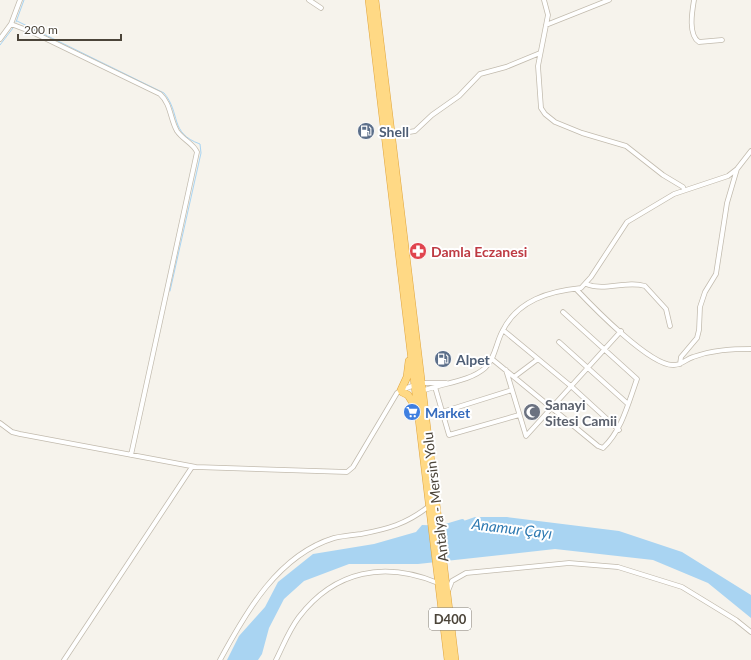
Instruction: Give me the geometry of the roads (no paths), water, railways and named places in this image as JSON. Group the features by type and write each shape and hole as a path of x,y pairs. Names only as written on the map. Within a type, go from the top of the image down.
{"highway":[{"name":"Antalya - Mersin Yolu","path":"368,0 411,349 419,388 418,412 440,580 448,660"},
{"name":"Antalya - Mersin Yolu","path":"375,0 392,135 431,509"},
{"path":"411,349 408,372 400,392 410,398 418,412"},
{"name":"Antalya - Mersin Yolu","path":"440,580 446,593 455,660"}],"street":[{"path":"0,39 11,24 20,0"},
{"path":"309,0 321,8"},
{"path":"544,0 548,15 538,66 541,108 549,118 582,133 626,146 663,176 683,187 684,190"},
{"path":"546,26 609,0"},
{"path":"694,0 692,17 694,35 697,42 722,40"},
{"path":"11,24 39,35 160,94 168,104 176,129 182,138 194,146 197,152 131,455"},
{"path":"392,135 415,131 432,115 459,96 480,74 506,67 540,53"},
{"path":"400,392 419,388 435,387 479,373 492,359 503,330 510,318 521,307 534,299 556,291 582,288 627,222 684,190 728,176 737,168 751,151"},
{"path":"680,364 681,357 697,338 699,330 700,306 705,292 716,274 727,203 737,168"},
{"path":"586,284 593,287 633,284 645,286 666,310 670,326"},
{"path":"576,289 620,332 644,352 665,364 672,366 680,364 692,357 717,350 751,349"},
{"path":"492,359 598,446 603,448 613,439 619,430 637,379 563,312"},
{"path":"503,330 572,387 619,430"},
{"path":"506,370 526,436 572,387 620,332"},
{"path":"560,342 628,404"},
{"path":"514,376 538,359"},
{"path":"0,423 12,432 20,434 192,466 347,472 354,467 400,392 450,382"},
{"path":"435,387 449,435 519,415"},
{"path":"442,412 512,390"},
{"path":"64,660 192,466"},
{"path":"220,660 247,615 272,579 294,557 314,546 335,538 382,530 406,522 431,509"},
{"path":"446,593 452,581 466,573 570,563 618,566 682,587 736,620 751,632"},
{"path":"276,660 299,618 327,589 342,580 367,572 389,573 440,580"}],"water":[{"path":"475,517 507,517 619,531 682,552 751,595 751,618 708,583 653,560 555,549 418,564 349,564 304,581 284,599 269,628 262,654 258,660 227,660 239,636 265,607 278,582 313,554 374,544 416,532 422,525 449,526"}],"waterway":[{"path":"16,22 24,0"},
{"path":"17,21 164,93 169,100 179,128 190,139 200,144 201,153 170,291"},
{"path":"0,45 13,28"},
{"name":"Anamur Çayı","path":"442,528 462,522"}],"place":[{"name":"Shell","path":"366,131"},
{"name":"Damla Eczanesi","path":"418,251"},
{"name":"Alpet","path":"443,359"},
{"name":"Market","path":"412,412"},
{"name":"Sanayi Sitesi Camii","path":"532,412"}]}
